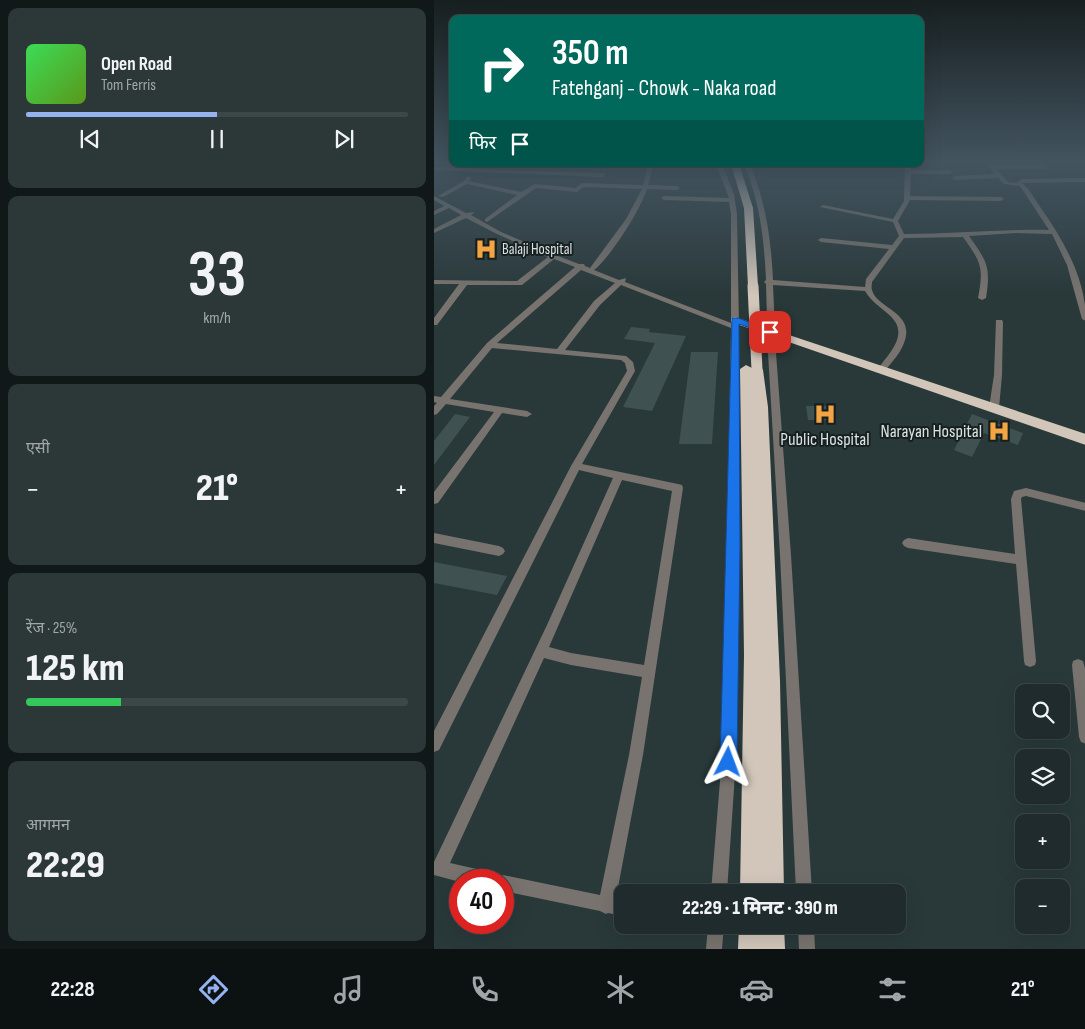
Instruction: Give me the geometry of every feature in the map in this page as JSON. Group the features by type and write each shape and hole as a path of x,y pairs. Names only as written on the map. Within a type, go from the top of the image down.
{"highway":[{"path":"741,206 749,286 752,370 752,884"},
{"path":"749,206 749,286"},
{"path":"735,323 1085,446"},
{"path":"770,335 881,370 1085,440"},
{"path":"752,370 761,407 770,681 772,884"},
{"path":"751,949 752,934"},
{"path":"772,934 772,949"}],"street":[{"path":"434,213 448,206"},
{"path":"450,206 487,220 556,255"},
{"path":"455,206 499,233 735,323"},
{"path":"487,220 505,206"},
{"path":"593,268 629,222 636,206"},
{"path":"719,884 730,744 735,323 732,206"},
{"path":"763,206 767,239 770,335 793,670 804,884"},
{"path":"895,221 903,206"},
{"path":"1036,206 1054,232 1070,265 1085,319"},
{"path":"823,207 895,221"},
{"path":"434,231 469,214"},
{"path":"895,221 902,236"},
{"path":"902,236 965,235 1016,231 1054,232"},
{"path":"965,235 985,262 985,281 982,298"},
{"path":"881,370 901,342 903,330 896,316 872,297 868,289 869,278 902,236"},
{"path":"821,240 894,247"},
{"path":"434,282 520,283 556,255"},
{"path":"581,265 593,268 622,281"},
{"path":"434,412 438,400 490,345 581,265"},
{"path":"559,352 597,303 622,281"},
{"path":"434,324 464,282"},
{"path":"768,282 868,289"},
{"path":"994,408 998,375 999,322"},
{"path":"434,745 576,466 631,372 632,366 623,358 490,345"},
{"path":"438,400 527,414"},
{"path":"434,500 499,411"},
{"path":"576,466 678,488 636,755 606,906"},
{"path":"437,872 541,651 619,475"},
{"path":"1030,662 1016,500 1018,494 1026,492 1085,507"},
{"path":"434,538 499,551"},
{"path":"908,543 1022,560"},
{"path":"541,651 571,659 649,672"},
{"path":"1078,665 1085,737"},
{"path":"514,885 614,907"},
{"path":"714,949 715,934"},
{"path":"806,934 806,949"}],"building":[{"path":"631,327 650,329 649,332 686,336 652,411 623,407 655,343 624,339"},
{"path":"691,352 718,352 712,444 679,444"},
{"path":"806,406 834,406 836,420 808,420"},
{"path":"455,414 470,417 434,465 434,441"},
{"path":"972,414 1023,433 1018,445 984,433 972,457 954,450"},
{"path":"434,562 507,576 497,595 434,583"}],"place":[{"name":"Balaji Hospital","path":"486,249"},
{"name":"Public Hospital","path":"825,414"},
{"name":"Narayan Hospital","path":"999,431"}],"route":[{"path":"728,762 730,744 735,320 770,332"}]}
